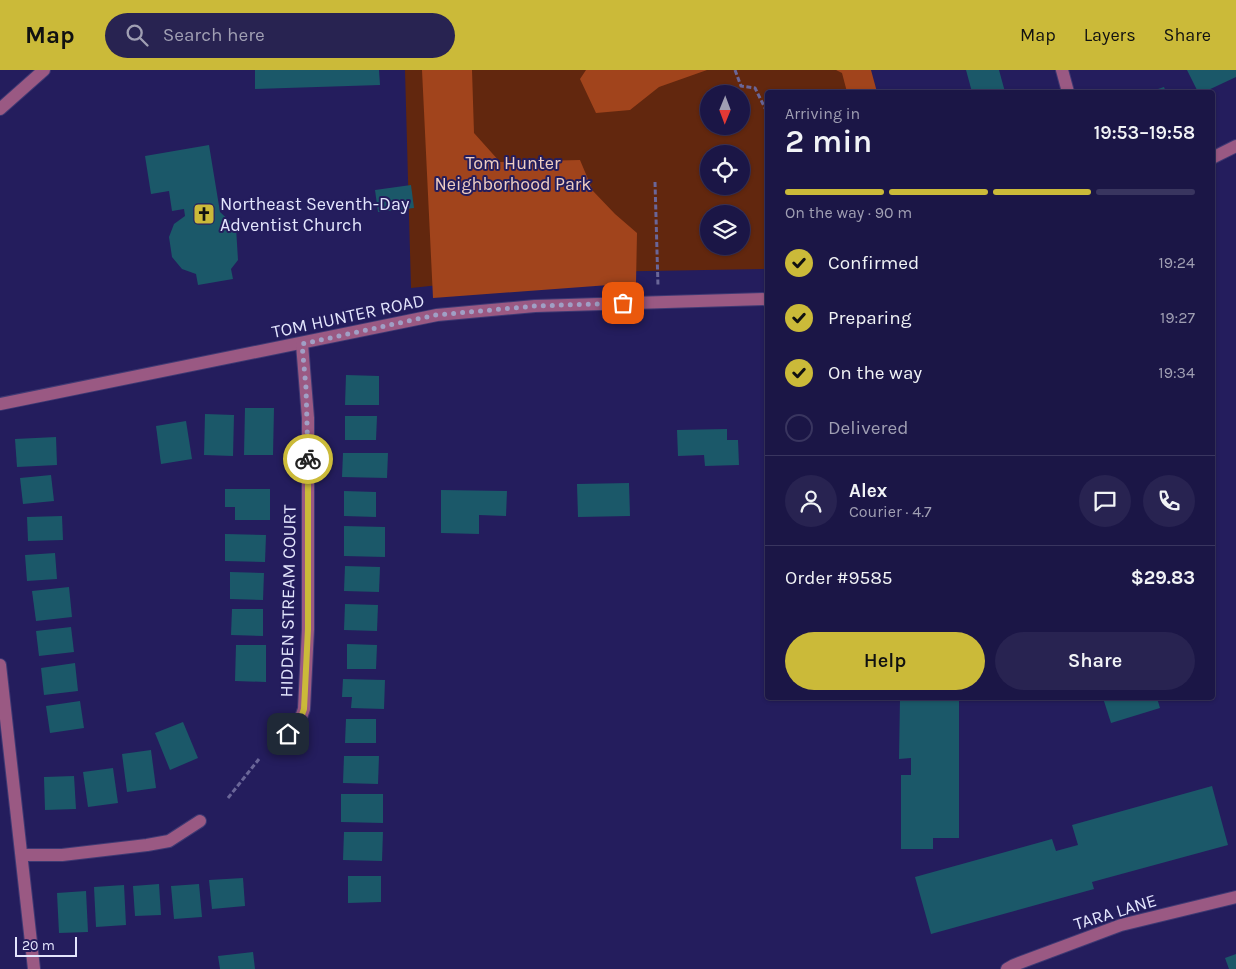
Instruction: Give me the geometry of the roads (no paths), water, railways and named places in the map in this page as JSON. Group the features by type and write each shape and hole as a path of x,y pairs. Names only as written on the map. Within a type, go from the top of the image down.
{"street":[{"path":"0,109 44,70"},
{"path":"1062,70 1067,90"},
{"path":"1215,156 1236,146"},
{"name":"TOM HUNTER ROAD","path":"0,404 302,344 436,315 535,306 765,299"},
{"name":"HIDDEN STREAM COURT","path":"288,734 300,720 304,709 308,629 308,418 302,344"},
{"path":"0,665 34,969"},
{"path":"22,855 62,855 169,841 200,821"},
{"name":"TARA LANE","path":"1007,969 1121,925 1236,897"}],"place":[{"name":"Northeast Seventh-Day Adventist Church","path":"204,214"}],"park label":[{"name":"Tom Hunter Neighborhood Park","path":"513,174"}]}
